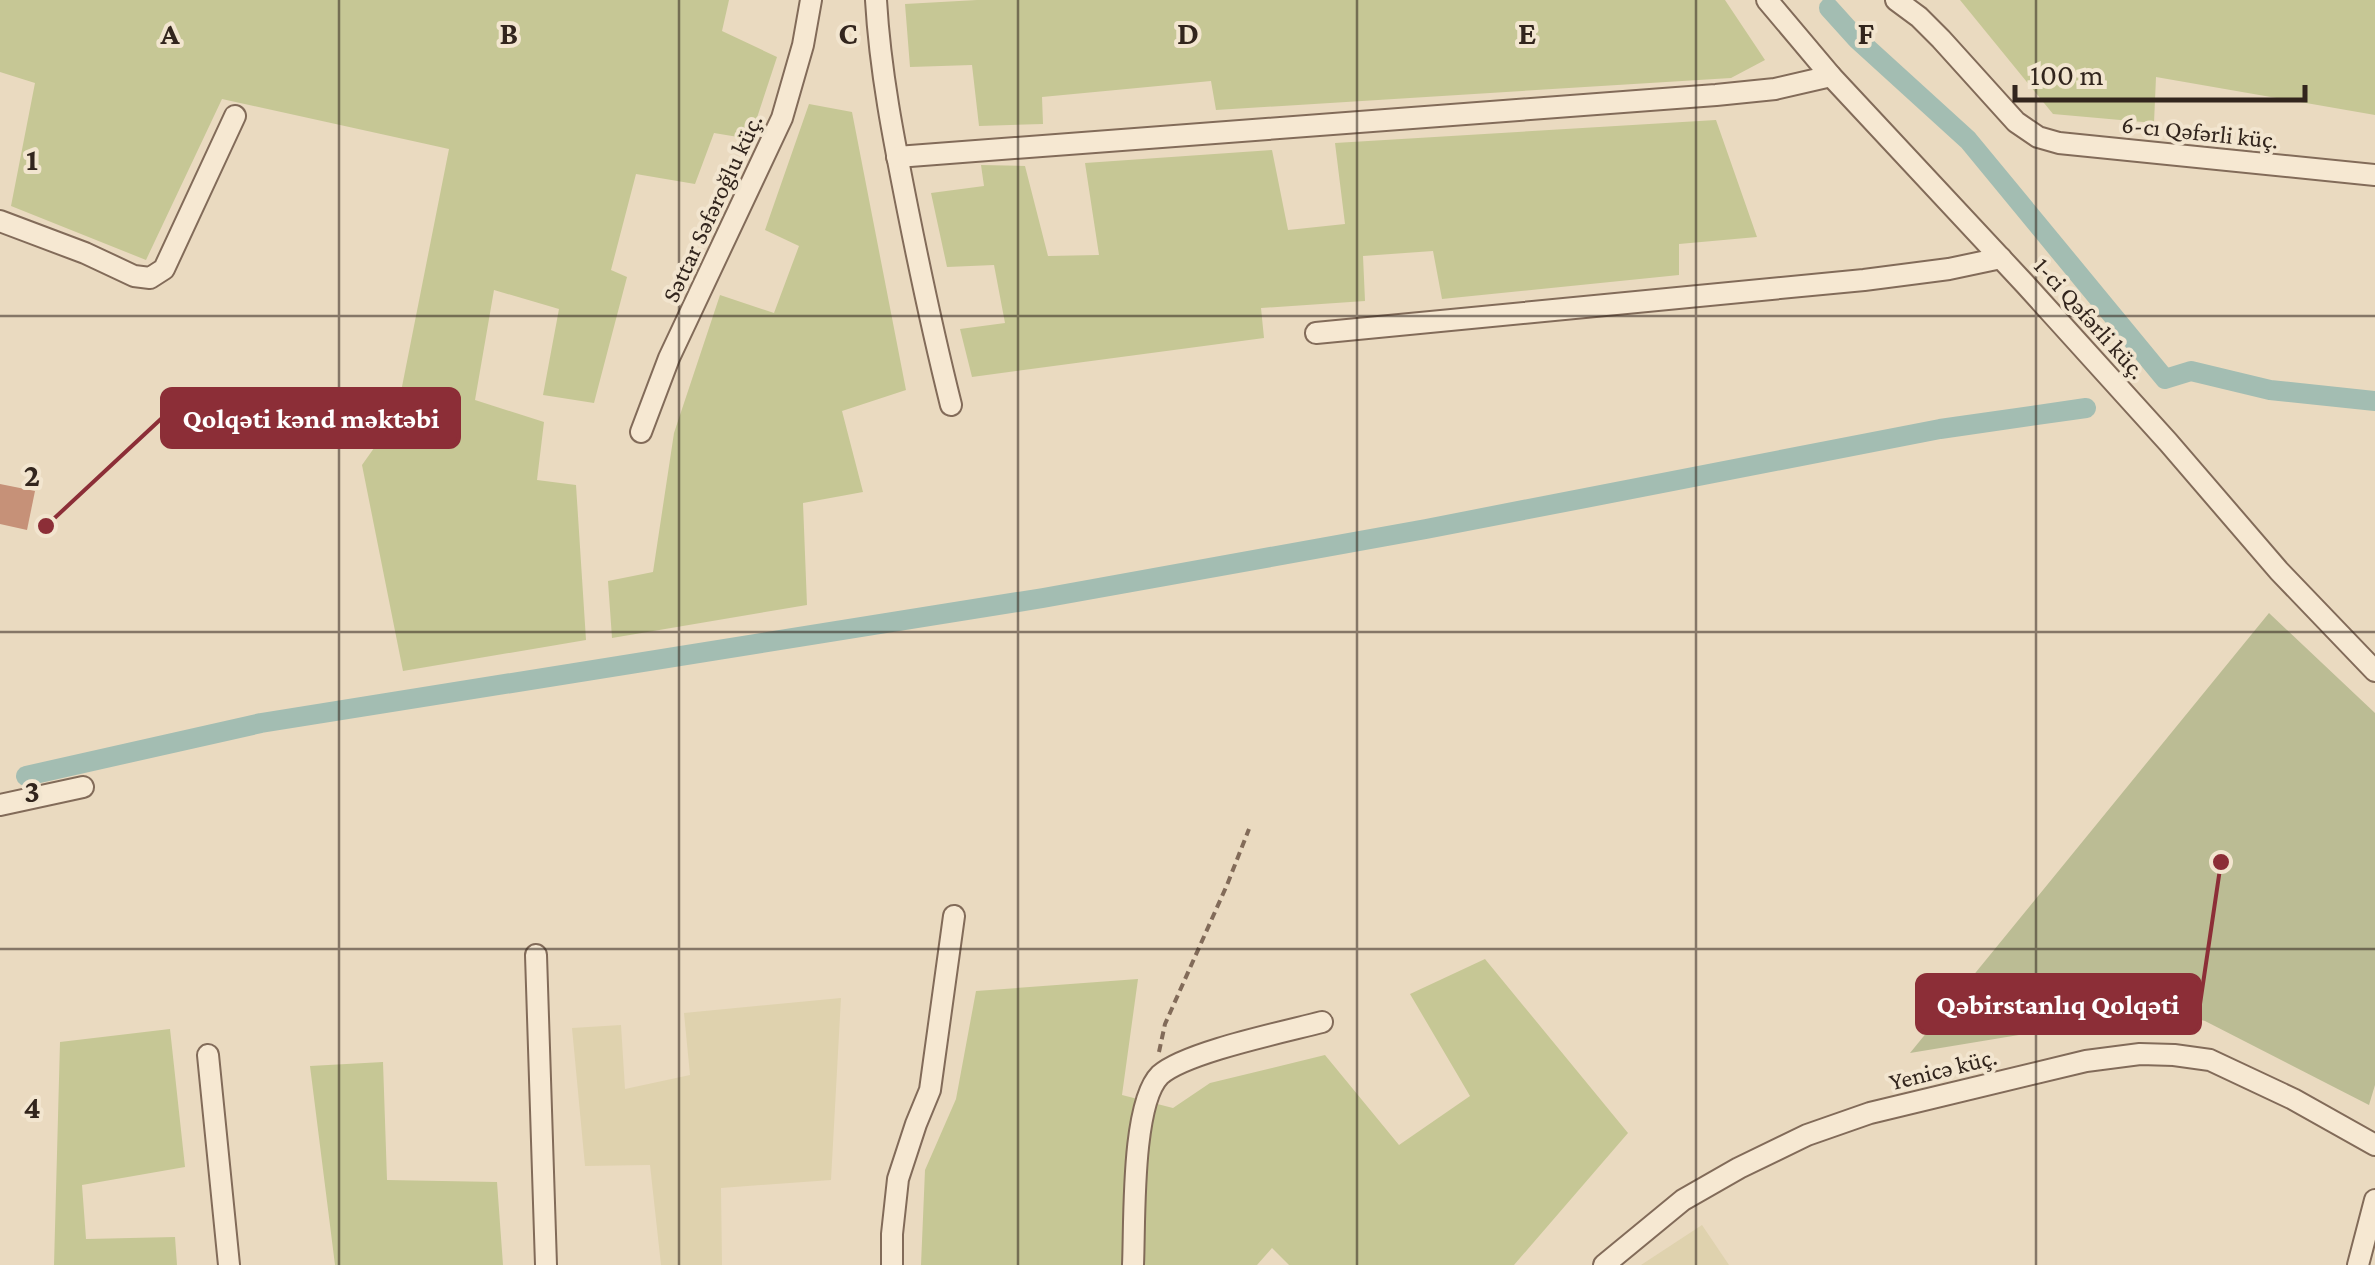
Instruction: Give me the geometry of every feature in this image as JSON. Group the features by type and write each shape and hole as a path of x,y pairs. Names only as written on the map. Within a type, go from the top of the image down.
{"street":[{"name":"Səttar Səfəroğlu küç.","path":"641,432 670,358 782,118 804,44 811,0"},
{"path":"876,0 879,54 897,157 951,405"},
{"name":"1-ci Qəfərli küç.","path":"1767,0 2168,442 2279,571 2375,670"},
{"name":"6-cı Qəfərli küç.","path":"1896,0 1940,39 2016,122 2038,136 2059,143 2375,175"},
{"path":"897,157 1716,95 1774,89 1832,76"},
{"path":"0,221 134,276 150,278 164,269 234,116"},
{"path":"1316,333 1864,280 2001,258"},
{"path":"0,805 83,787"},
{"path":"892,1265 898,1179 930,1090 954,916"},
{"path":"536,955 546,1265"},
{"path":"1133,1265 1139,1130 1159,1076 1186,1059 1322,1022"},
{"name":"Yenicə küç.","path":"1604,1265 1684,1200 1807,1135 1870,1112 2086,1061 2140,1054 2210,1060 2375,1144"},
{"path":"208,1055 229,1265"},
{"path":"2358,1265 2375,1200"}],"path":[{"path":"1159,1076 1158,1058 1165,1024 1249,829"}],"shaded area":[{"path":"841,998 831,1180 721,1188 722,1265 661,1265 650,1165 585,1166 572,1028 621,1025 625,1089 690,1075 684,1013"},
{"path":"1702,1225 1729,1265 1641,1265"}],"green space":[{"path":"0,0 729,0 722,31 777,57 750,139 714,133 695,184 636,174 611,270 627,277 594,403 543,395 559,309 494,290 475,400 544,422 537,480 576,485 586,640 403,671 362,465 396,417 449,149 222,99 146,260 11,206 35,83 0,72"},
{"path":"977,0 1725,0 1765,60 1731,78 1216,110 1211,81 1042,97 1043,124 979,126 972,65 910,67 905,4"},
{"path":"1960,0 2375,0 2375,115 2156,77 2154,123 2053,114"},
{"path":"809,104 852,112 906,390 842,411 863,492 803,503 807,605 612,638 608,581 653,572 674,433 720,295 774,313 799,246 765,230"},
{"path":"1716,120 1757,237 1679,244 1679,275 1442,299 1433,251 1363,256 1365,301 1261,308 1264,338 972,377 960,329 1005,323 994,265 947,267 931,193 984,186 981,165 1025,166 1048,256 1099,255 1085,163 1272,150 1288,230 1345,224 1335,143"},
{"path":"2269,613 2375,713 2375,1085 2369,1105 2205,1021 2165,1011 1910,1053"},
{"path":"1485,959 1628,1133 1514,1265 1289,1265 1272,1248 1257,1265 921,1265 925,1170 956,1099 976,991 1138,979 1122,1095 1173,1108 1210,1083 1325,1055 1399,1145 1470,1096 1410,994"},
{"path":"170,1029 185,1167 82,1185 86,1239 175,1237 177,1265 54,1265 60,1042"},
{"path":"383,1062 387,1180 497,1182 503,1265 335,1265 310,1066"}],"building":[{"path":"0,484 35,491 27,530 0,524"}],"waterway":[{"path":"1829,8 1857,39 1968,140 2165,379 2191,371 2270,390 2375,401"},
{"path":"26,776 261,723 1043,598 1426,529 1940,429 2086,408"}],"place":[{"name":"Qolqəti kənd məktəbi","path":"46,526"},
{"name":"Qəbirstanlıq Qolqəti","path":"2221,862"}]}
